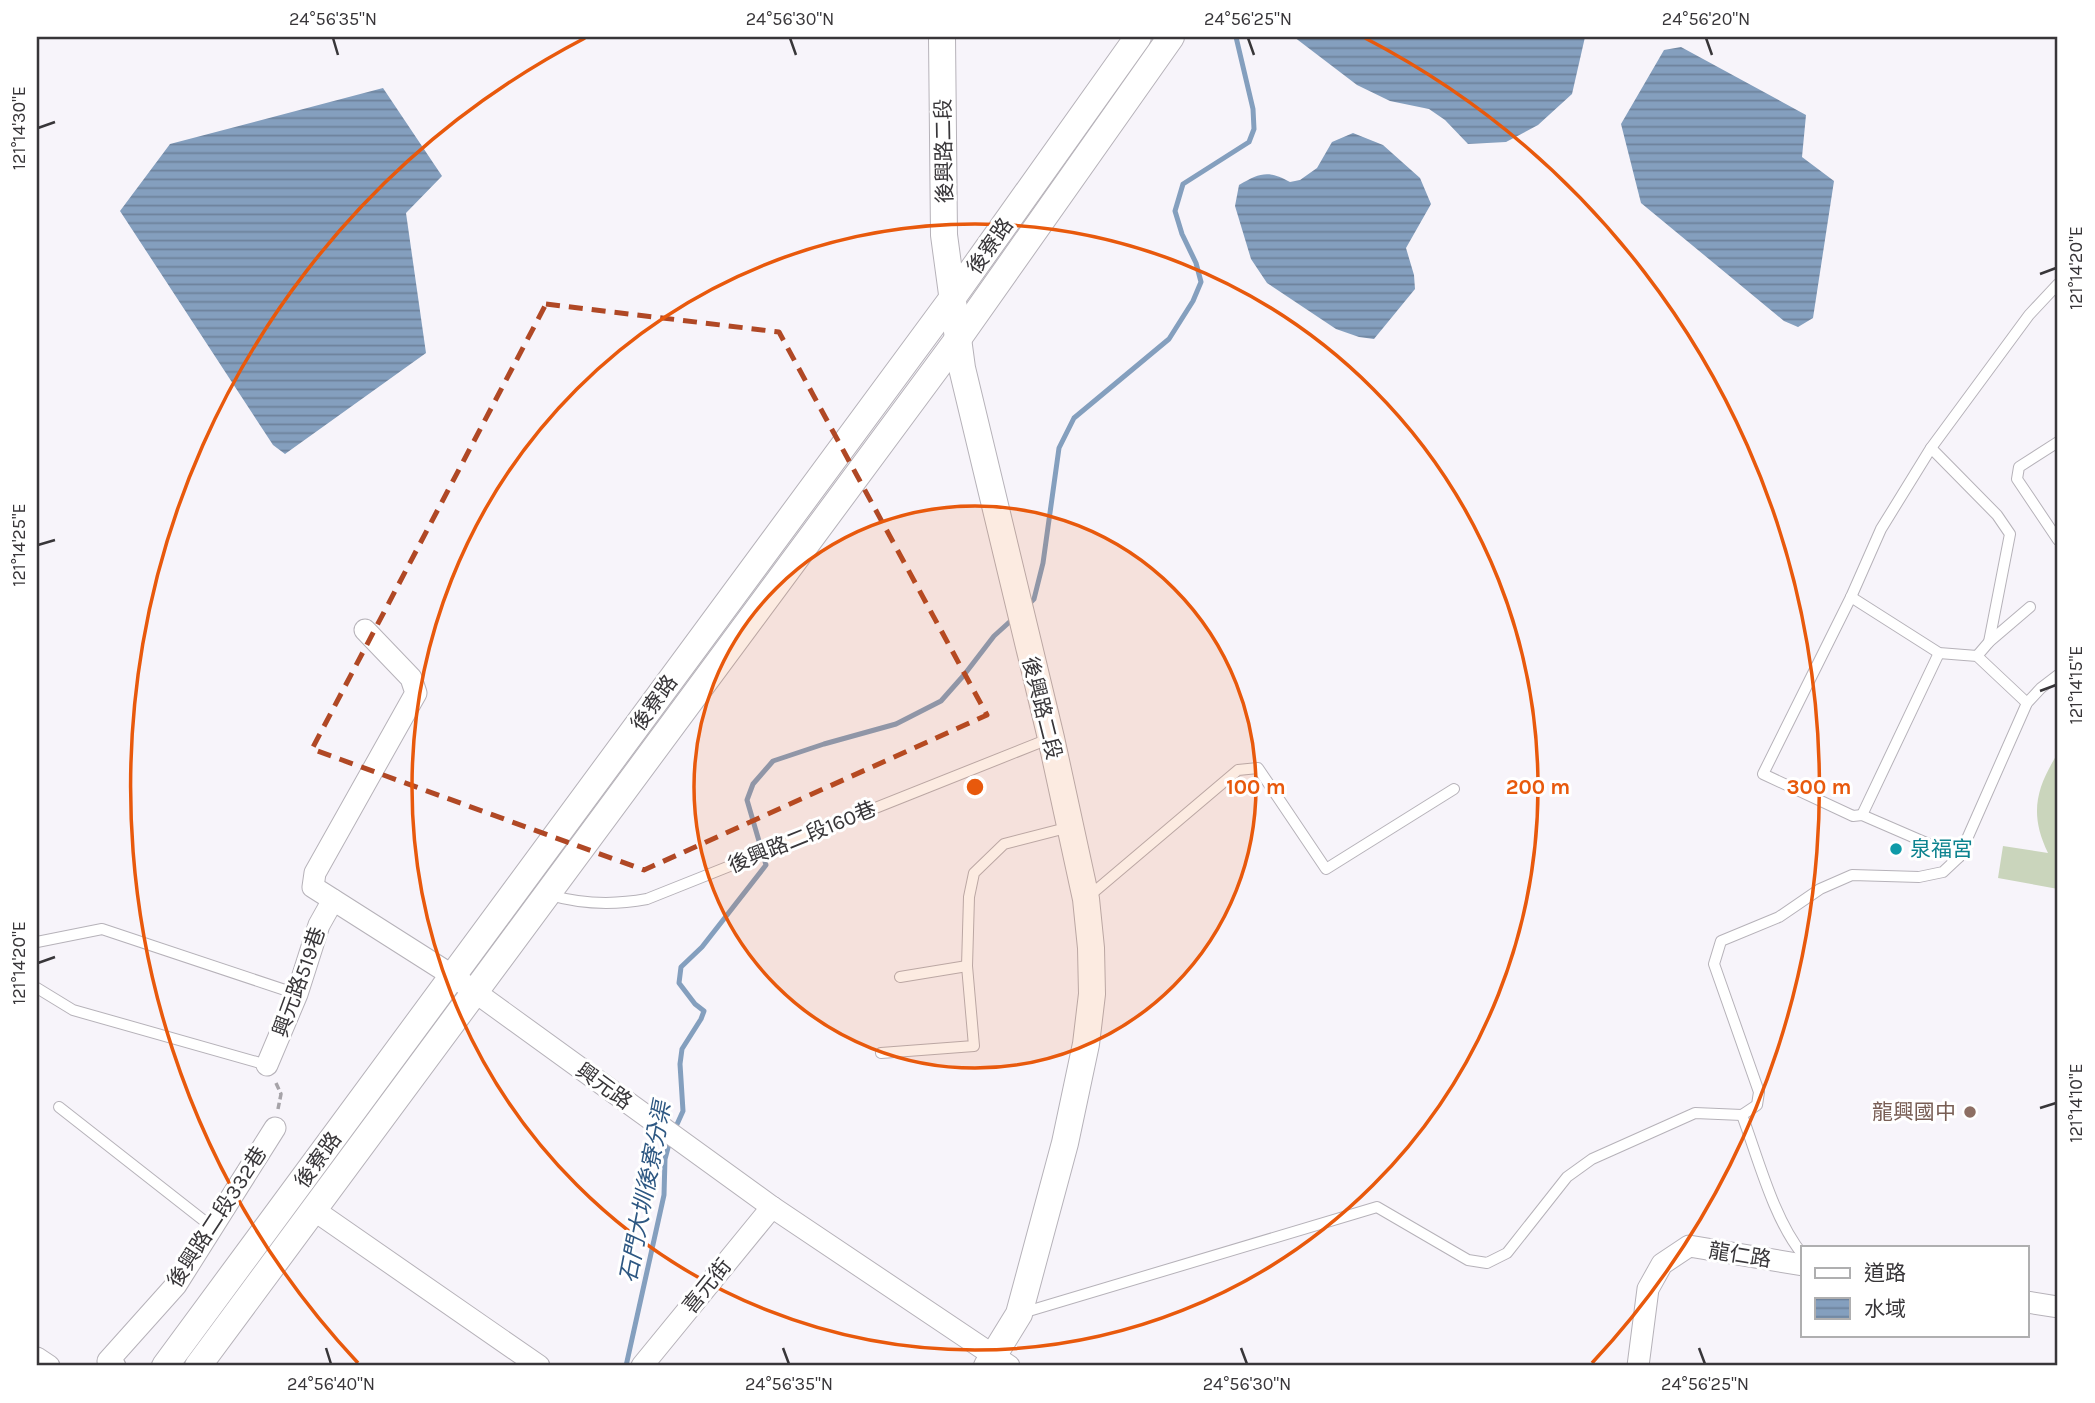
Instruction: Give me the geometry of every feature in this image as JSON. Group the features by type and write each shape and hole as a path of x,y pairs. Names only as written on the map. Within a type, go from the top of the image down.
{"street":[{"name":"後興路二段","path":"942,37 944,236 962,368 1051,738 1086,899 1091,948 1091,994 1086,1044 1065,1143 1019,1314 997,1363"},
{"name":"後寮路","path":"165,1366 951,300 1138,37"},
{"name":"後寮路","path":"198,1366 958,339 1171,37"},
{"name":"興元路","path":"365,630 411,678 416,693 314,873 313,887 453,976 772,1207 997,1363"},
{"name":"興元路519巷","path":"267,1065 297,994 318,925 333,900"},
{"name":"後興路二段332巷","path":"115,1366 108,1360 176,1285 275,1128"},
{"name":"喜元街","path":"642,1366 772,1207"},
{"path":"314,1210 539,1366"},
{"name":"龍仁路","path":"1638,1366 1648,1289 1662,1264 1689,1246 1801,1265"},
{"path":"2028,1302 2058,1307"},
{"path":"37,1358 49,1366"}],"lane":[{"path":"1959,857 1862,815 1853,816 1763,774 1851,597 1881,529 1931,448 2029,315 2058,284"},
{"path":"2058,442 2019,467 2017,480 2058,540"},
{"path":"1931,448 1997,515 2010,534 1989,642"},
{"path":"1851,597 1939,653 1977,656 2027,703"},
{"path":"1977,656 1989,642 2030,607"},
{"path":"1862,815 1939,653"},
{"path":"1019,1314 1377,1207 1468,1260 1487,1263 1507,1253 1567,1177 1592,1160 1695,1113 1742,1115 1757,1105 1759,1092 1714,964 1721,941 1779,917 1820,889 1852,875 1919,877 1943,872 1959,857 2027,703 2040,688 2058,675"},
{"name":"後興路二段160巷","path":"547,894 564,899 622,904 646,899 1051,738"},
{"path":"1086,899 1238,770 1258,768 1326,869 1454,789"},
{"path":"881,1053 974,1046 967,966 969,897 974,873 1004,844 1070,827"},
{"path":"37,942 102,929 297,994"},
{"path":"900,976 967,966"},
{"path":"37,988 73,1010 267,1065"},
{"path":"59,1107 212,1227"},
{"path":"1742,1115 1792,1242 1801,1253"}],"path":[{"path":"267,1065 281,1094 275,1128"}],"highlighted area":[{"path":"546,304 779,332 987,715 644,870 312,749"}],"green space":[{"path":"2058,753 2058,889 1998,878 2003,846 2048,853 2038,826 2038,802 2044,778"}],"water":[{"path":"1294,37 1585,37 1572,94 1538,125 1506,142 1468,144 1445,120 1429,109 1390,101 1357,85"},
{"path":"1681,47 1806,115 1802,157 1834,181 1813,318 1798,327 1784,321 1641,203 1621,124 1664,50"},
{"path":"383,88 442,176 406,213 426,353 285,454 273,445 120,211 170,144"},
{"path":"1353,133 1383,145 1420,178 1431,204 1406,248 1415,289 1374,339 1336,329 1267,283 1251,259 1235,206 1239,185 1264,174 1290,182 1300,180 1317,168 1332,142"}],"waterway":[{"name":"石門大圳後寮分渠","path":"1027,606 1034,599 1043,563 1059,448 1074,418 1169,339 1193,301 1201,282 1175,211 1183,184 1249,142 1254,129 1253,109 1236,37"},
{"name":"石門大圳後寮分渠","path":"674,1131 683,1111 680,1064 682,1049 704,1011 679,983 681,967 702,947 766,865 747,800 753,784 773,761 896,724 941,701 994,636 1015,617"},
{"name":"石門大圳後寮分渠","path":"626,1366 664,1195 665,1159 670,1140"}],"place":[{"name":"泉福宮","path":"1896,849"},
{"name":"龍興國中","path":"1970,1112"}]}
